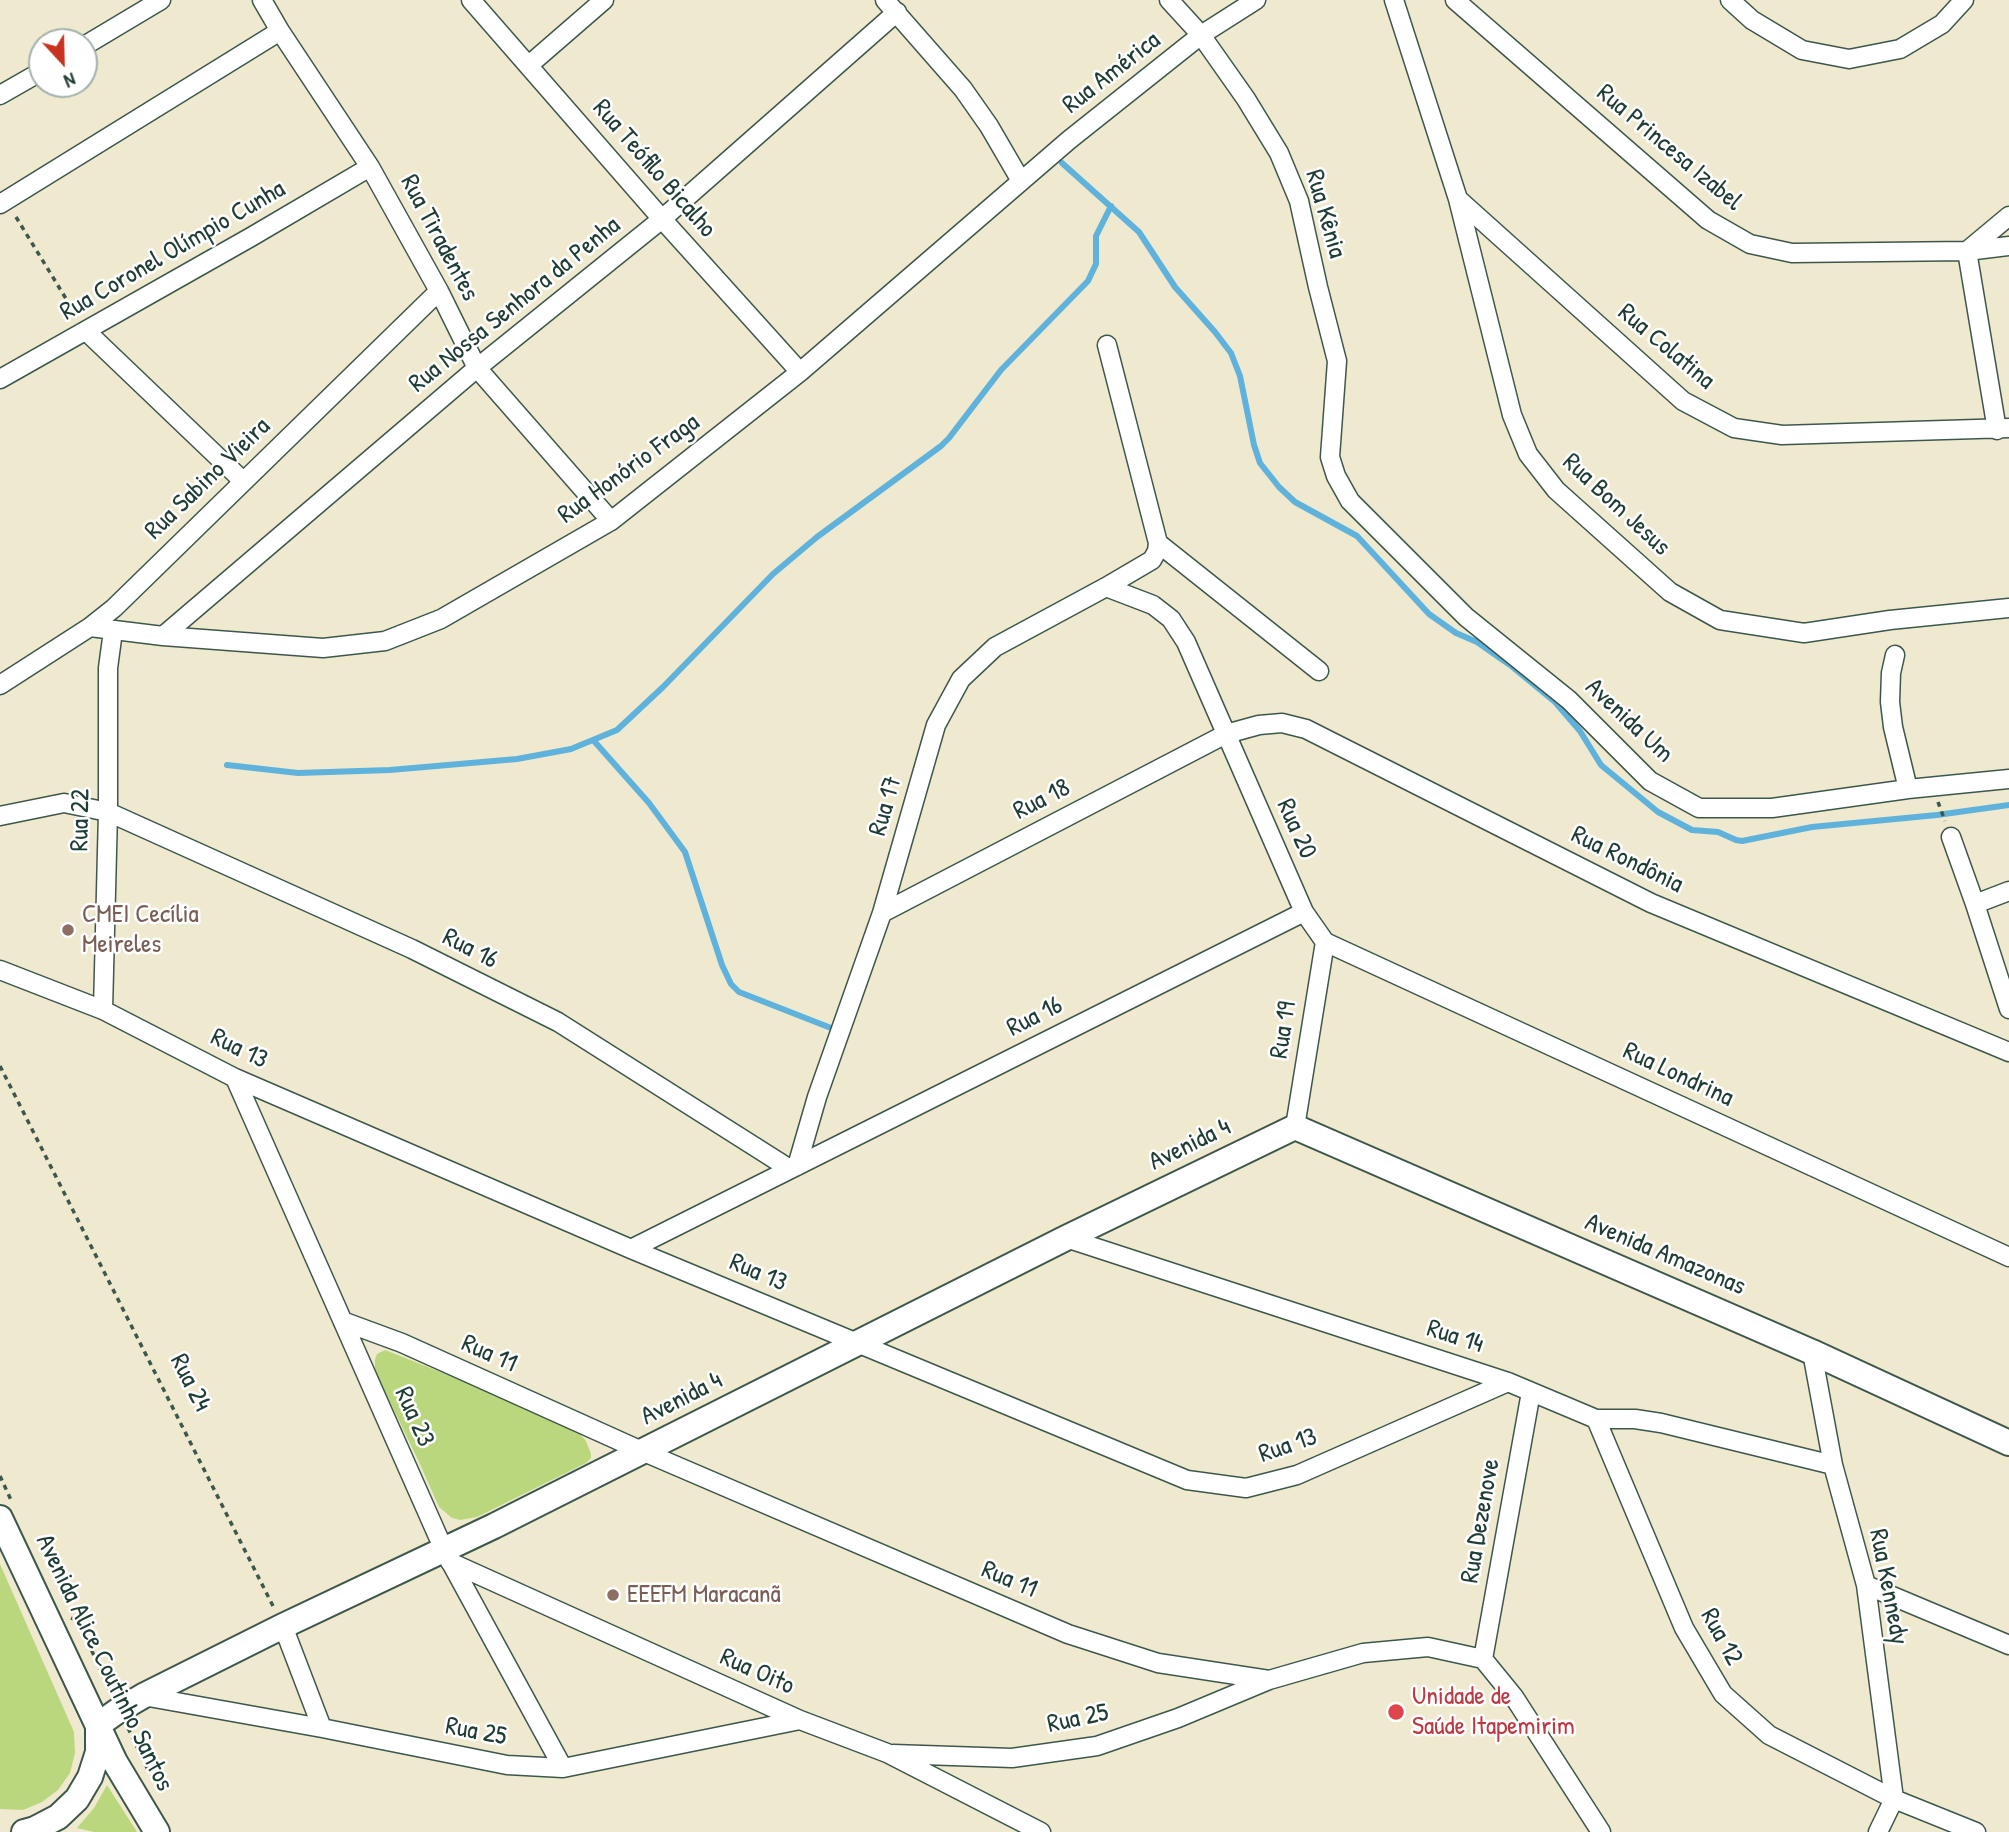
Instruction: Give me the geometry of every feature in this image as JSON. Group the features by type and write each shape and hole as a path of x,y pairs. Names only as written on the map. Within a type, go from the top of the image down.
{"street":[{"path":"98,38 161,0"},
{"name":"Rua Tiradentes","path":"262,0 370,167 439,291 477,368 611,522"},
{"path":"528,65 604,0"},
{"name":"Rua Kênia","path":"1169,0 1201,35 1246,99 1279,153 1299,201 1337,361 1330,457 1336,476"},
{"name":"Rua América","path":"1042,164 1201,35 1256,0"},
{"name":"Rua Bom Jesus","path":"1394,0 1458,199 1512,415 1528,454 1556,490 1670,592 1720,620 1804,634 1890,620 2009,608"},
{"name":"Rua Princesa Izabel","path":"1455,0 1708,220 1750,244 1792,253 1967,251 2009,246"},
{"path":"1730,0 1752,20 1802,50 1849,59 1900,49 1942,23 1964,0"},
{"path":"1738,0 1752,20"},
{"name":"Rua Teófilo Bicalho","path":"477,3 662,219 800,372"},
{"path":"891,6 962,89 989,126 1021,181"},
{"name":"Rua Nossa Senhora da Penha","path":"163,636 477,368 662,219 891,6"},
{"path":"3,202 280,31"},
{"path":"0,95 28,79"},
{"name":"Rua Honório Fraga","path":"90,627 163,636 323,648 385,641 441,619 611,522 800,372 1042,164"},
{"name":"Rua Coronel Olímpio Cunha","path":"0,379 370,167"},
{"name":"Rua Colatina","path":"1458,199 1683,401 1734,428 1782,435 2005,431"},
{"path":"2005,431 1967,251 2009,216"},
{"name":"Rua Sabino Vieira","path":"0,685 90,627 114,608 439,291"},
{"path":"86,331 243,481"},
{"path":"1107,345 1155,551 1320,671"},
{"name":"Avenida Um","path":"1336,476 1350,501 1466,617 1569,699 1650,781 1699,808 1772,808 1908,789 2009,779"},
{"name":"Rua 17","path":"793,1167 882,913 936,725 961,679 995,648 1106,587 1155,551"},
{"name":"Rua 20","path":"1106,587 1153,605 1171,619 1186,642 1304,912 1325,942"},
{"name":"Rua 22","path":"103,1010 108,812 108,668 113,631"},
{"path":"1895,654 1891,673 1892,727 1908,789"},
{"name":"Rua Rondônia","path":"1226,734 1259,725 1282,723 1306,729 1651,903 2009,1052"},
{"name":"Rua 18","path":"882,913 1226,734"},
{"name":"Rua 16","path":"0,816 64,803 108,812 412,949 558,1022 793,1167"},
{"path":"1951,837 2009,1009"},
{"path":"1975,904 2009,891"},
{"name":"Rua 16","path":"631,1249 1304,912"},
{"name":"Rua 19","path":"1295,1127 1325,942"},
{"name":"Rua Londrina","path":"1325,942 2009,1257"},
{"name":"Rua 13","path":"0,970 103,1010 235,1078 631,1249 1187,1480 1246,1488 1297,1475 1508,1382"},
{"name":"Rua 23","path":"235,1078 447,1556 562,1768"},
{"name":"Avenida 4","path":"97,1726 143,1696 283,1626 447,1556 858,1343 1295,1127"},
{"name":"Avenida Amazonas","path":"1295,1127 1812,1352 2009,1443"},
{"name":"Rua 14","path":"1066,1238 1508,1382 1596,1419 1635,1419 1661,1423 1833,1465"},
{"name":"Rua 11","path":"345,1322 402,1343 644,1452 1068,1634 1158,1663 1269,1680 1363,1653 1428,1647 1483,1659"},
{"name":"Rua Kennedy","path":"1812,1352 1833,1465 1866,1585 1894,1799"},
{"name":"Rua Dezenove","path":"1483,1659 1531,1392"},
{"name":"Rua 12","path":"1596,1419 1684,1628 1723,1694 1769,1735 1894,1799 1976,1832"},
{"name":"Avenida Alice Coutinho Santos","path":"0,1518 114,1762 157,1832"},
{"name":"Rua Oito","path":"447,1556 800,1720 887,1753 1041,1832"},
{"path":"1866,1585 2009,1645"},
{"path":"283,1626 322,1728"},
{"path":"1483,1659 1514,1697 1601,1832"},
{"name":"Rua 25","path":"887,1753 1012,1758 1097,1746 1178,1718 1269,1680"},
{"name":"Rua 25","path":"143,1696 507,1765 562,1768 800,1720"},
{"path":"24,1832 58,1817 77,1799 90,1777 98,1752 97,1726"},
{"path":"1878,1832 1894,1799"}],"path":[{"path":"3,202 86,331"},
{"name":"Rua 24","path":"0,1066 283,1626"}],"green space":[{"path":"385,1350 486,1390 577,1431 586,1441 591,1458 586,1463 477,1517 460,1520 452,1518 439,1507 375,1371 377,1354"},
{"path":"0,1564 74,1732 75,1753 70,1773 58,1790 42,1802 23,1810 0,1809"},
{"path":"107,1785 137,1832 94,1832 77,1828 94,1808"}],"waterway":[{"path":"1062,163 1139,232 1175,287 1231,353 1240,376 1260,463 1279,487 1295,502 1357,536 1429,614 1510,665 1555,702 1580,731 1601,765 1658,812 1692,830 1718,832 1742,841 1812,827 2009,805"},
{"path":"227,765 298,773 390,770 517,759 571,749 617,730 663,687 773,574 817,537 949,438 1001,370 1088,281 1096,264 1096,236 1111,206"},
{"path":"594,741 649,803 685,852 722,965 731,984 739,992 831,1028"}],"place":[{"name":"CMEI Cecília Meireles","path":"68,930"},
{"name":"EEEFM Maracanã","path":"613,1595"},
{"name":"Unidade de Saúde Itapemirim","path":"1396,1712"}]}
